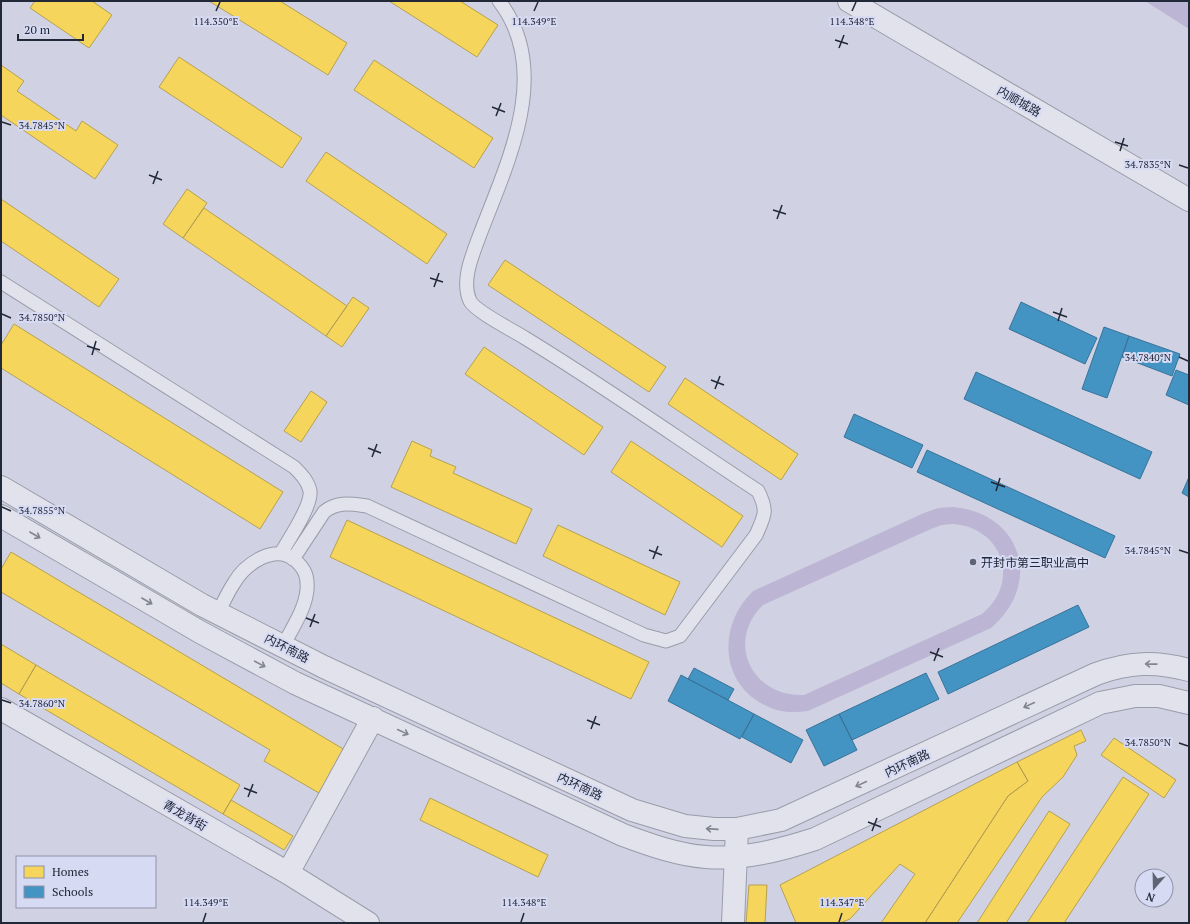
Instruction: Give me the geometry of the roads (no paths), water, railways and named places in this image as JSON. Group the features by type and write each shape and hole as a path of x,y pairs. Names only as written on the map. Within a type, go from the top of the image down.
{"street":[{"name":"内顺城路","path":"849,1 1189,200"},
{"name":"内环南路","path":"1,487 218,613 283,646 632,810 685,826 737,829 781,820 804,811 1089,677 1118,666 1165,664 1189,670"},
{"path":"1,516 200,632 295,683 623,835 651,845 705,857 736,857 783,849 815,839 1100,703 1135,696 1159,696 1189,703"},
{"name":"青龙背街","path":"1,709 288,873 368,923"},
{"path":"288,873 373,718"},
{"path":"733,923 737,829"}],"lane":[{"path":"293,559 324,512 331,507 342,504 367,506 644,635 666,640 680,636 756,535 763,519 765,506 758,491 540,347 484,313 470,302 467,287 470,263 514,140 523,103 523,62 516,30 508,13 499,1"},
{"path":"1,282 294,467 306,480 310,492 308,503 281,553"},
{"path":"308,503 324,512"},
{"path":"218,613 234,582 246,568 272,554 281,553 293,559 304,568 307,578 307,590 303,606 283,646"}],"place":[{"name":"开封市第三职业高中","path":"973,562"}]}
